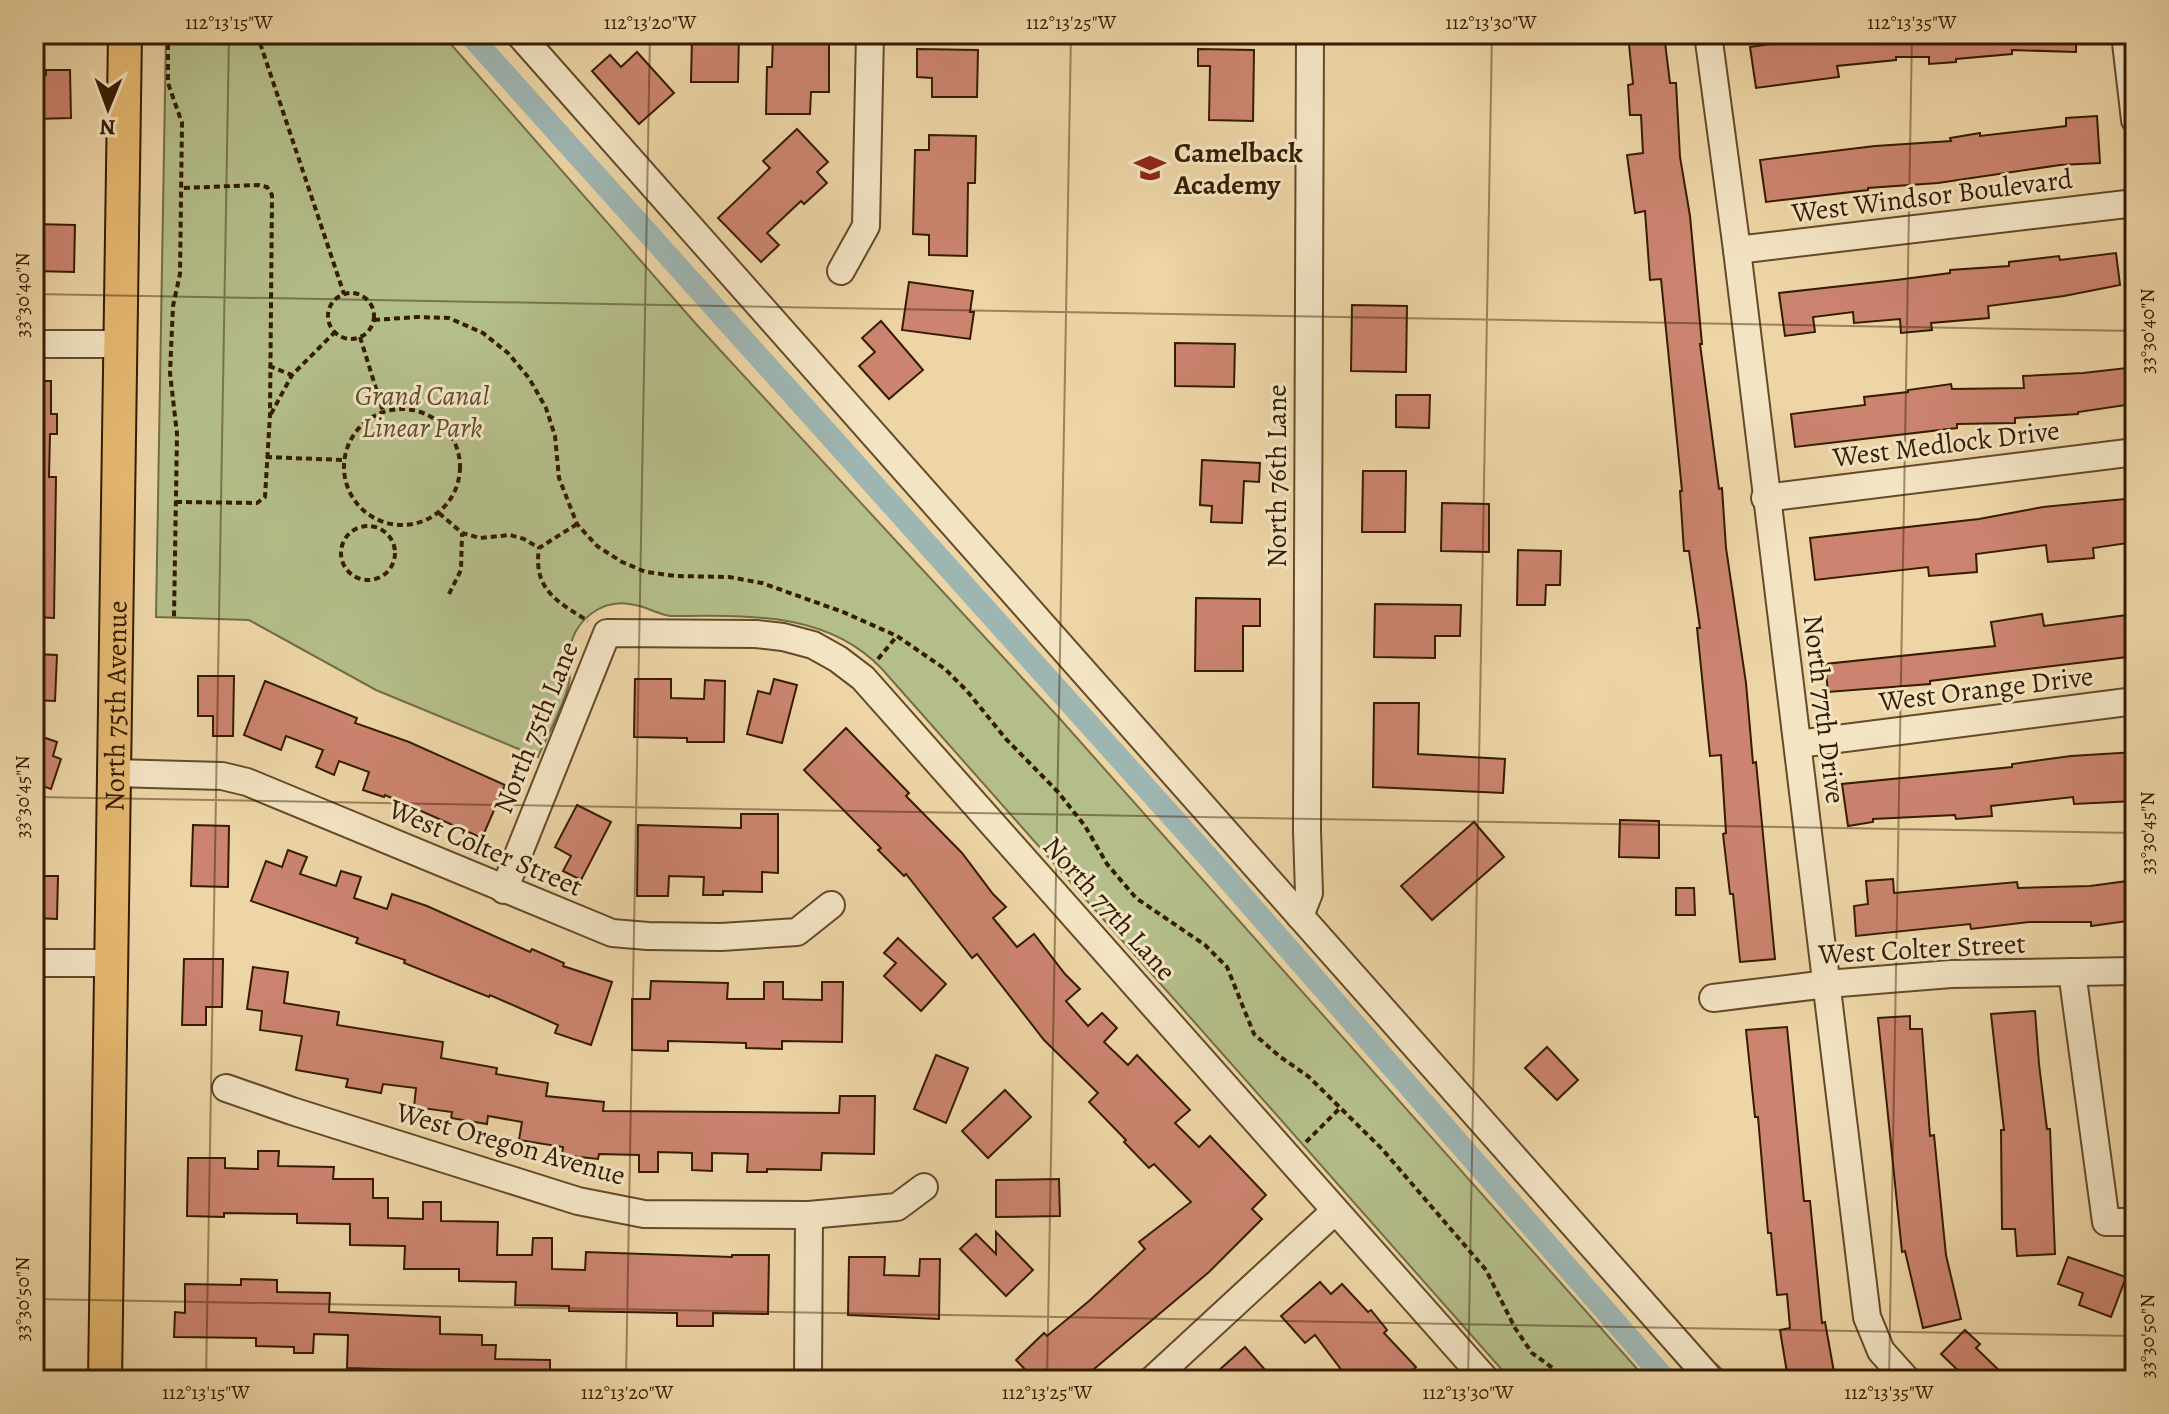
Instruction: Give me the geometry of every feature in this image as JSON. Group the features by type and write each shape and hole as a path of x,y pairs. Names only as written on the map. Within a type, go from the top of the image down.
{"main road":[{"name":"North 75th Avenue","path":"105,1380 125,34"}],"street":[{"path":"519,34 1304,906 1711,1380"},
{"path":"841,271 866,226 870,34"},
{"name":"North 76th Lane","path":"1304,906 1310,34"},
{"name":"North 77th Drive","path":"1708,34 1867,1317 1881,1351 1907,1380"},
{"path":"2125,34 2135,120"},
{"name":"West Windsor Boulevard","path":"1737,250 2135,203"},
{"path":"34,344 119,344"},
{"name":"West Medlock Drive","path":"1765,498 2135,452"},
{"name":"North 77th Lane","path":"607,633 783,637 813,645 863,678 1486,1380"},
{"name":"North 75th Lane","path":"504,890 607,633"},
{"name":"West Orange Drive","path":"1798,744 2135,701"},
{"name":"West Colter Street","path":"114,773 222,776 247,782 612,933 721,937 797,932 831,905"},
{"path":"34,963 111,963"},
{"name":"West Colter Street","path":"1713,998 1827,984 1951,974 2135,971"},
{"path":"2072,972 2106,1222 2135,1222"},
{"name":"West Oregon Avenue","path":"226,1088 578,1201 644,1214 809,1215 897,1207 924,1187"},
{"path":"1152,1380 1335,1211"},
{"path":"808,1380 809,1215"}],"path":[{"path":"168,34 168,83 182,123 183,188 180,274 173,306 170,373 177,434 174,617"},
{"path":"257,34 344,294"},
{"path":"176,502 257,503 265,497 270,415 272,195 267,187 258,185 183,188"},
{"path":"344,294 360,295 372,305 371,327 360,337 347,339 331,326 329,310 344,294"},
{"path":"270,415 292,375 335,332"},
{"path":"360,337 383,412"},
{"path":"269,366 292,375"},
{"path":"408,408 426,413 440,422 452,436 460,458 457,487 439,513 408,525 391,524 365,512 349,493 345,482 346,450 356,430 372,416 383,412 408,408"},
{"path":"266,457 344,460"},
{"path":"439,513 462,533 480,538 510,535 539,548"},
{"path":"375,527 378,520"},
{"path":"539,548 577,524"},
{"path":"375,527 389,536 393,543 395,554 392,566 375,579 359,579 348,571 342,561 341,548 350,533 358,528 375,527"},
{"path":"449,594 461,570 462,533"},
{"path":"539,548 538,574 543,586 574,613 607,633"},
{"path":"863,678 897,636"},
{"path":"1290,1158 1341,1107"}],"green space":[{"name":"Grand Canal Linear Park","path":"166,34 442,34 697,325 1061,720 1647,1380 1511,1380 882,669 860,650 836,636 783,620 670,616 623,603 601,608 583,621 572,640 567,691 538,757 376,690 249,620 156,617"}],"building":[{"path":"709,34 739,34 738,82 691,82 692,36 709,37"},
{"path":"773,34 829,34 829,92 811,92 810,114 766,114 767,67 772,67"},
{"path":"1628,34 1664,34 1670,83 1676,83 1680,157 1690,216 1700,344 1719,489 1722,488 1726,548 1746,683 1753,763 1756,762 1775,959 1740,962 1723,834 1726,833 1721,755 1710,756 1697,628 1700,628 1689,551 1684,551 1682,491 1661,279 1650,280 1645,211 1635,213 1627,155 1643,153 1641,115 1630,115 1628,85 1633,84"},
{"path":"1838,34 2076,34 2076,52 2012,50 2012,54 1929,64 1929,57 1896,57 1896,60 1837,66 1839,77 1756,88 1750,47"},
{"path":"917,49 978,50 977,97 932,97 932,78 917,77"},
{"path":"1198,49 1254,50 1253,121 1209,120 1210,66 1198,66"},
{"path":"637,52 674,93 639,124 592,71 610,55 621,67"},
{"path":"46,70 70,70 71,118 34,119 34,75 46,75"},
{"path":"2097,116 2100,163 2060,165 1938,183 1868,188 1766,202 1760,160 1875,146 1951,141 1950,138 1980,133 1980,136 2066,126 2066,118"},
{"path":"797,129 828,162 817,172 827,183 804,204 801,201 767,233 779,245 761,262 718,218 770,168 763,161"},
{"path":"929,135 976,136 975,183 968,183 967,256 929,255 929,235 913,234 915,150 929,150"},
{"path":"34,224 75,225 74,272 34,271"},
{"path":"2116,253 2120,285 1988,306 1989,318 1931,323 1932,330 1901,333 1900,319 1854,323 1853,312 1813,317 1815,332 1785,336 1779,293 1950,273 1950,270 2009,266 2009,262 2059,256 2060,260"},
{"path":"909,282 973,291 970,339 902,330"},
{"path":"1352,305 1407,306 1406,372 1351,371"},
{"path":"881,321 923,370 889,399 859,366 875,352 862,338"},
{"path":"1175,343 1235,344 1234,387 1175,386"},
{"path":"2135,367 2135,384 2131,385 2133,404 2078,414 2015,418 2015,423 1957,424 1957,428 1795,447 1791,414 1865,405 1864,397 1951,384 1952,389 2024,388 2023,376"},
{"path":"34,381 51,381 51,414 57,414 57,434 50,434 49,477 56,477 54,618 34,617"},
{"path":"1396,395 1430,395 1429,428 1396,427"},
{"path":"1202,460 1260,463 1259,482 1244,481 1242,523 1211,522 1212,506 1200,505"},
{"path":"1363,471 1406,471 1405,532 1362,532"},
{"path":"2135,498 2135,542 2093,548 2094,558 2048,562 2046,545 1976,554 1977,572 1929,576 1928,567 1815,580 1810,538"},
{"path":"1442,503 1489,504 1489,552 1441,551"},
{"path":"1518,550 1561,551 1560,585 1546,585 1545,605 1517,605"},
{"path":"1196,598 1260,599 1260,626 1243,626 1243,671 1195,671"},
{"path":"1375,604 1461,605 1460,636 1435,636 1435,658 1374,657"},
{"path":"2042,614 2044,626 2135,614 2135,656 1930,681 1930,684 1828,692 1825,664 1995,646 1991,622"},
{"path":"34,654 57,655 55,701 34,700"},
{"path":"198,676 234,676 233,736 213,736 213,716 198,716"},
{"path":"635,679 671,679 671,698 704,699 705,680 725,681 724,742 634,737"},
{"path":"774,679 797,685 782,743 747,734 758,691 770,694"},
{"path":"265,681 357,718 355,723 409,742 505,785 482,838 385,795 363,790 369,772 339,761 334,775 316,767 323,750 286,736 281,750 244,735"},
{"path":"1374,703 1419,703 1418,754 1505,759 1503,793 1373,787"},
{"path":"846,728 909,793 906,796 962,853 1006,907 993,918 1017,947 1034,934 1080,989 1066,1001 1088,1026 1102,1013 1117,1028 1104,1042 1128,1065 1137,1055 1190,1110 1175,1123 1199,1147 1210,1136 1266,1195 1252,1209 1262,1219 1209,1272 1081,1380 1035,1380 1016,1360 1044,1333 1047,1336 1089,1301 1145,1249 1139,1242 1191,1202 1154,1164 1149,1168 1124,1142 1126,1140 1089,1102 1098,1093 1044,1040 977,954 972,958 906,874 904,876 878,850 881,848 804,770"},
{"path":"34,734 57,742 53,756 61,759 51,789 34,783"},
{"path":"2135,752 2135,801 2074,804 2073,797 1991,806 1992,816 1873,819 1873,822 1848,826 1842,784 2012,767 2012,764 2071,756"},
{"path":"577,805 611,822 581,880 563,871 571,856 555,847"},
{"path":"741,814 778,814 778,873 762,872 762,892 723,891 723,895 703,895 704,877 669,876 668,896 637,896 638,825 741,828"},
{"path":"1620,820 1659,821 1659,858 1619,857"},
{"path":"1474,822 1504,857 1432,920 1401,886"},
{"path":"193,825 229,826 228,887 191,886"},
{"path":"288,850 307,857 300,874 336,886 341,871 361,877 354,898 387,909 392,894 427,906 530,952 532,949 564,963 563,966 612,982 591,1045 555,1033 558,1025 490,995 356,943 358,938 251,901 266,861 282,867"},
{"path":"34,876 58,876 57,919 34,918"},
{"path":"1893,879 1894,893 2017,882 2018,888 2090,886 2135,880 2135,920 2091,926 2091,922 2029,922 1971,929 1970,924 1856,936 1854,906 1868,904 1866,881"},
{"path":"1676,888 1694,888 1695,915 1676,915"},
{"path":"898,938 946,984 921,1011 884,976 896,963 884,953"},
{"path":"184,959 223,959 222,1007 206,1007 206,1025 182,1025"},
{"path":"253,967 288,972 284,1003 339,1012 337,1025 443,1042 441,1058 497,1068 496,1074 548,1083 546,1096 604,1102 603,1111 839,1113 840,1096 875,1096 874,1154 822,1153 821,1170 767,1169 767,1172 747,1172 748,1154 712,1153 712,1171 692,1170 692,1153 658,1152 658,1172 639,1172 639,1155 599,1154 598,1159 562,1155 563,1147 519,1140 522,1122 488,1116 487,1124 451,1118 452,1112 414,1107 416,1088 383,1084 381,1093 346,1087 348,1079 296,1070 302,1036 260,1030 262,1011 247,1009"},
{"path":"651,981 728,983 727,999 764,999 764,982 783,982 783,999 822,1000 822,982 843,982 842,1042 782,1041 782,1049 746,1048 746,1043 668,1041 668,1051 632,1050 632,999 650,999"},
{"path":"2035,1011 2047,1129 2050,1129 2055,1254 2017,1256 2015,1229 2002,1229 2001,1130 2004,1130 1991,1014"},
{"path":"1910,1016 1910,1029 1922,1029 1930,1136 1934,1135 1946,1255 1961,1319 1923,1328 1905,1251 1902,1252 1878,1018"},
{"path":"1787,1027 1804,1201 1810,1201 1822,1323 1825,1322 1834,1372 1788,1379 1780,1330 1790,1328 1787,1294 1777,1295 1746,1030"},
{"path":"1547,1047 1578,1080 1557,1100 1525,1068"},
{"path":"936,1055 968,1068 946,1123 914,1109"},
{"path":"1005,1090 1031,1117 988,1158 962,1131"},
{"path":"258,1151 279,1151 278,1166 334,1167 333,1179 373,1179 373,1198 388,1198 388,1218 423,1219 423,1202 441,1202 441,1221 498,1222 497,1255 532,1255 533,1238 552,1238 552,1269 585,1270 586,1252 732,1257 769,1255 768,1314 713,1313 713,1326 677,1326 677,1313 569,1311 569,1306 515,1305 516,1282 459,1281 459,1269 404,1269 405,1246 350,1245 350,1224 297,1223 297,1214 187,1216 188,1158 225,1158 225,1168 258,1169"},
{"path":"1059,1179 1060,1216 996,1217 996,1180"},
{"path":"996,1232 1033,1270 1006,1296 960,1249 976,1234 996,1254"},
{"path":"849,1257 885,1257 884,1275 919,1276 920,1259 940,1259 939,1319 848,1315"},
{"path":"2068,1257 2126,1277 2111,1317 2079,1305 2083,1293 2058,1284"},
{"path":"241,1279 277,1280 277,1292 330,1293 329,1312 440,1317 440,1334 482,1335 482,1345 496,1345 495,1359 550,1360 550,1380 416,1380 416,1370 347,1368 348,1335 314,1334 313,1353 294,1353 294,1347 256,1346 256,1338 174,1337 175,1312 185,1313 185,1284 241,1285"},
{"path":"1320,1282 1331,1294 1342,1284 1368,1312 1371,1310 1387,1330 1384,1333 1416,1367 1403,1380 1349,1380 1315,1335 1305,1343 1281,1316"},
{"path":"1965,1330 1980,1344 1976,1348 2009,1380 1968,1380 1941,1354"},
{"path":"1245,1347 1274,1380 1208,1380"}],"waterway":[{"path":"469,34 1210,859 1666,1380"},
{"path":"1716,1367 1728,1380"}],"place":[{"name":"Camelback Academy","path":"1150,168"}]}
